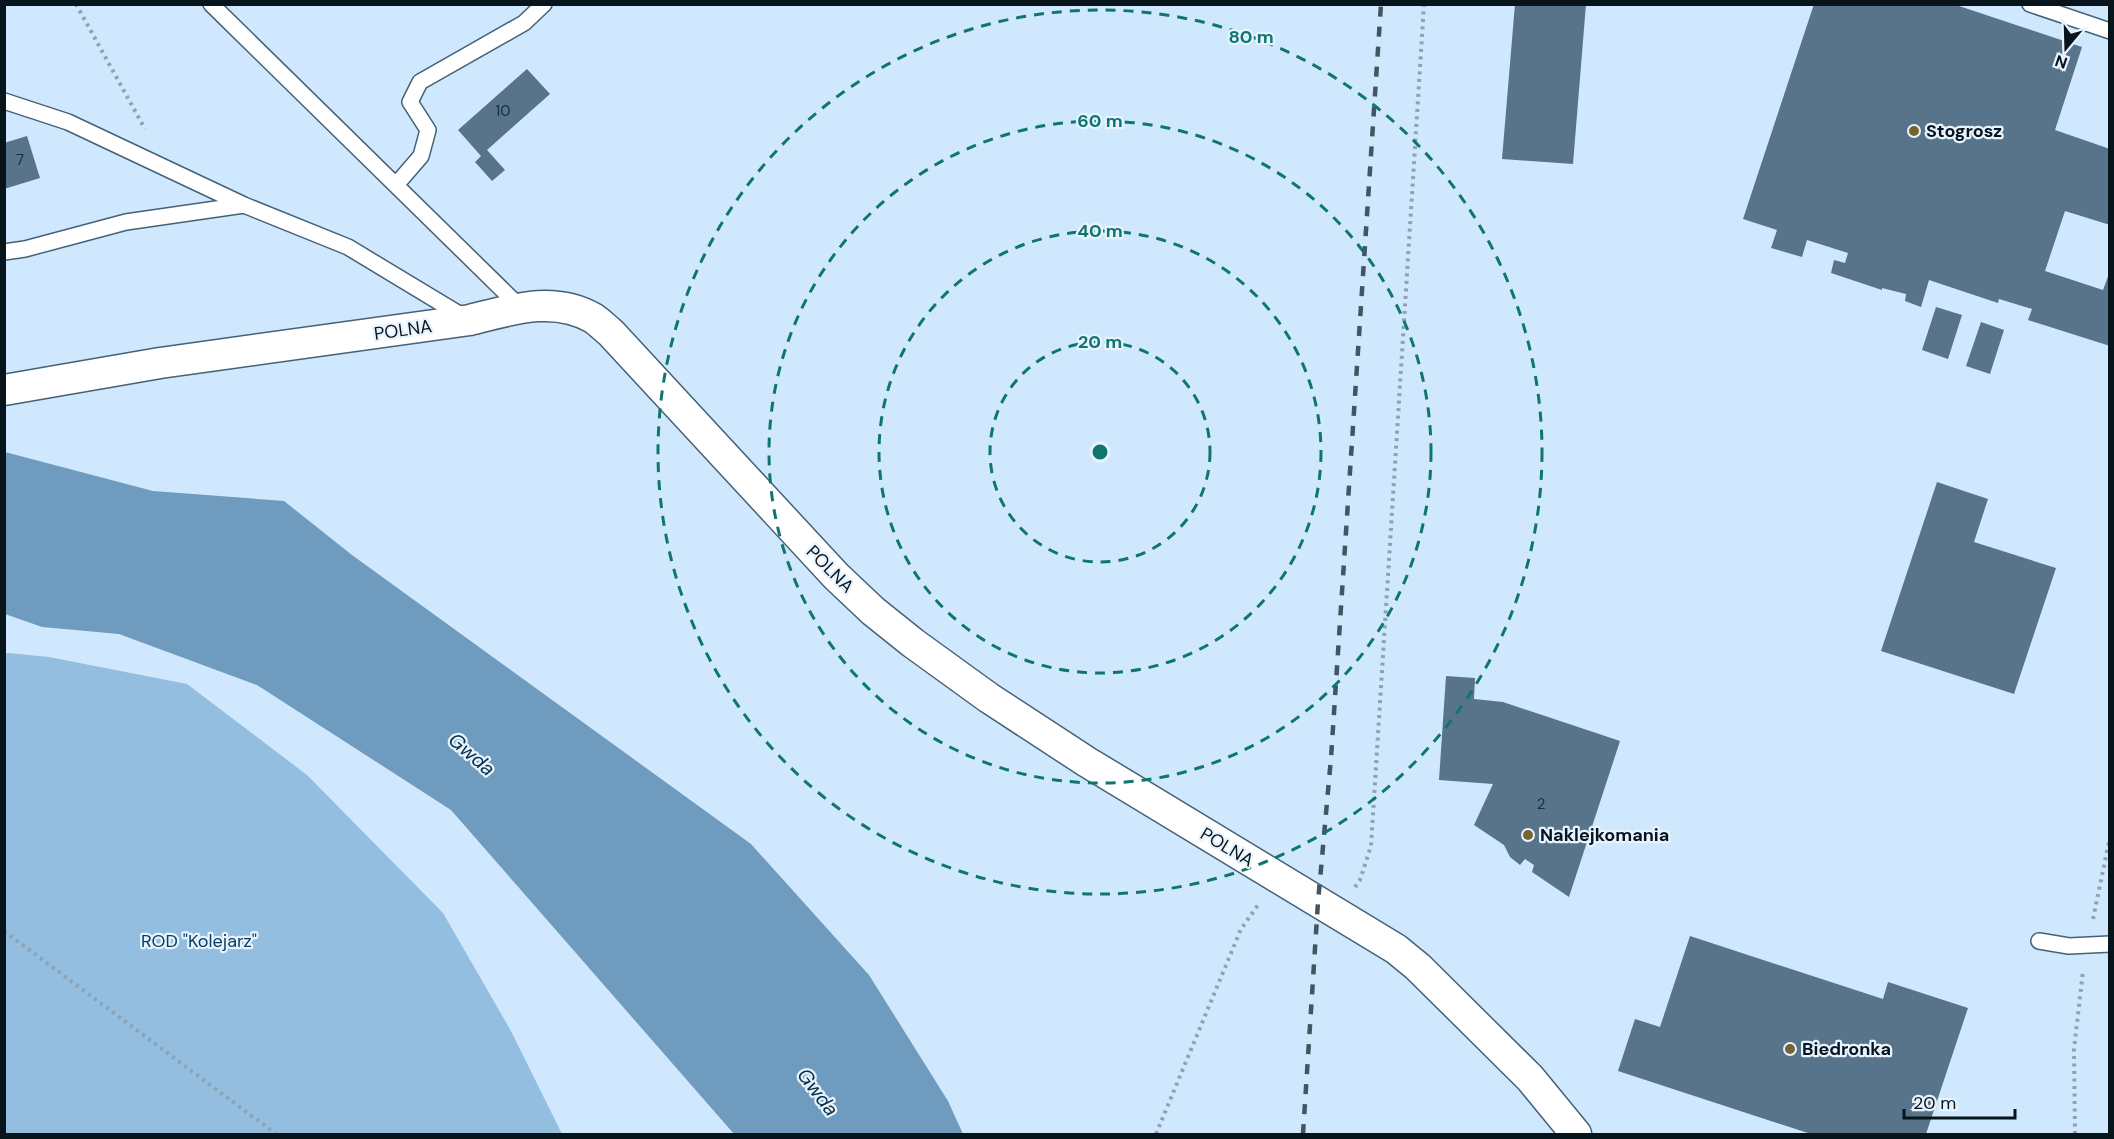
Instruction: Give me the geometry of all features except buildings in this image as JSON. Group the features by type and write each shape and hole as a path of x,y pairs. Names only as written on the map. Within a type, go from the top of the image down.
{"street":[{"name":"POLNA","path":"4,390 160,363 470,320 520,307 558,306 593,318 611,333 836,576 913,644 989,698 1087,762 1396,949 1418,967 1530,1078 1576,1134"}],"lane":[{"path":"211,4 520,307"},
{"path":"396,185 421,156 428,130 410,102 420,82 524,23 544,4"},
{"path":"2030,4 2109,31"},
{"path":"4,101 68,122 244,205 348,248 470,320"},
{"path":"4,252 25,249 126,222 244,205"},
{"path":"2039,941 2069,946 2109,944"}],"path":[{"path":"1338,913 1360,880 1371,846 1424,4"},
{"path":"78,6 142,122 156,164"},
{"path":"2075,1134 2074,1049 2078,1001 2109,837"},
{"path":"1156,1134 1242,929 1278,877"},
{"path":"4,931 276,1134"}],"green space":[{"name":"ROD \"Kolejarz\"","path":"4,654 49,657 187,684 307,775 443,913 511,1031 562,1134 5,1134"}],"water":[{"name":"Gwda","path":"5,452 153,491 284,501 352,555 751,844 869,975 948,1101 963,1134 734,1134 451,810 257,685 119,634 42,627 5,614"}],"railway":[{"path":"1303,1134 1318,902 1331,758 1381,4"}],"place":[{"name":"Stogrosz","path":"1914,131"},
{"name":"Naklejkomania","path":"1528,835"},
{"name":"Biedronka","path":"1790,1049"}]}
